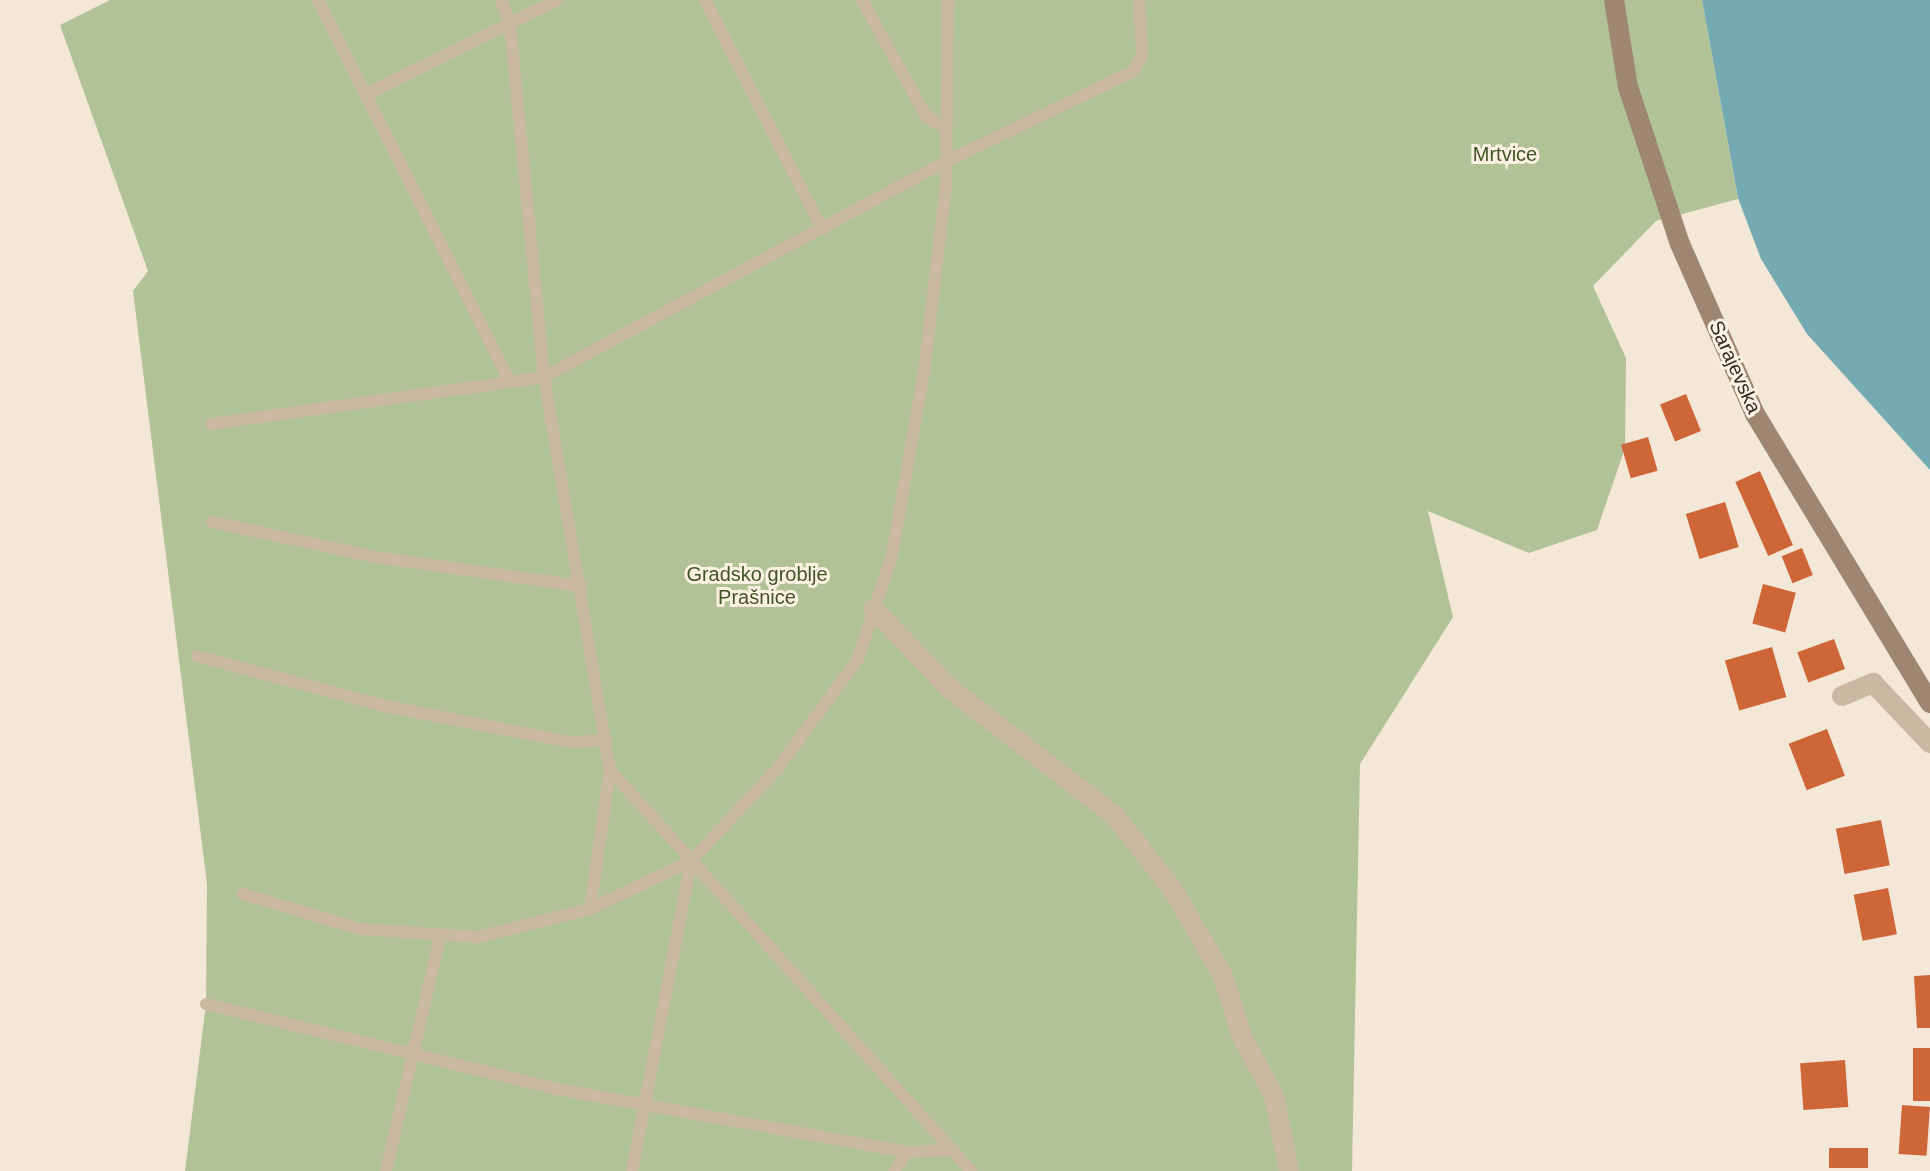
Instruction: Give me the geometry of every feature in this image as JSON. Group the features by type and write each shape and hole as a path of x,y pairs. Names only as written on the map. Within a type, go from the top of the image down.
{"main road":[{"name":"Sarajevska","path":"1614,0 1628,87 1675,229 1748,399 1930,703"}],"street":[{"path":"874,609 948,687 1116,817 1173,890 1223,976 1242,1037 1274,1096 1289,1171"},
{"path":"1842,696 1873,683 1930,743"}],"lane":[{"path":"318,0 369,93 440,252 510,381"},
{"path":"501,0 510,24 544,377 610,770 590,909"},
{"path":"369,93 557,0"},
{"path":"705,0 822,229"},
{"path":"862,0 926,116 945,129"},
{"path":"243,894 360,929 440,938 478,937 590,909 691,861 777,769 858,659 892,555 924,372 945,162 948,0"},
{"path":"211,424 544,377 945,162 1134,71 1142,55 1139,0"},
{"path":"212,522 375,557 581,586"},
{"path":"197,656 385,706 571,742 606,740"},
{"path":"610,770 971,1171"},
{"path":"632,1171 691,861"},
{"path":"386,1171 440,938"},
{"path":"206,1004 415,1055 645,1105 906,1152 953,1150"},
{"path":"895,1171 906,1152"}],"green space":[{"name":"Gradsko groblje Prašnice","path":"110,0 1702,0 1738,199 1656,221 1593,286 1626,358 1625,448 1597,530 1529,553 1428,511 1453,617 1360,764 1352,1171 185,1171 206,1004 207,884 133,291 148,271 60,25"}],"water":[{"path":"1702,0 1930,0 1930,470 1807,334 1761,259 1738,198"}],"building":[{"path":"1686,394 1701,431 1675,442 1660,404"},
{"path":"1648,437 1658,471 1631,478 1621,445"},
{"path":"1760,471 1793,545 1768,556 1735,482"},
{"path":"1725,502 1739,547 1700,559 1686,514"},
{"path":"1802,548 1813,575 1792,583 1782,556"},
{"path":"1763,584 1796,593 1785,632 1752,624"},
{"path":"1834,639 1845,669 1808,682 1797,652"},
{"path":"1772,647 1786,697 1739,710 1725,661"},
{"path":"1827,729 1845,776 1807,790 1789,744"},
{"path":"1881,820 1890,865 1845,874 1836,829"},
{"path":"1888,888 1897,934 1863,941 1854,895"},
{"path":"1930,975 1930,1028 1917,1028 1914,976"},
{"path":"1913,1048 1930,1048 1930,1101 1913,1101"},
{"path":"1845,1060 1848,1107 1803,1110 1800,1063"},
{"path":"1902,1105 1930,1107 1927,1156 1899,1154"},
{"path":"1829,1148 1868,1148 1868,1168 1829,1168"}],"park label":[{"name":"Mrtvice","path":"1505,154"}]}
